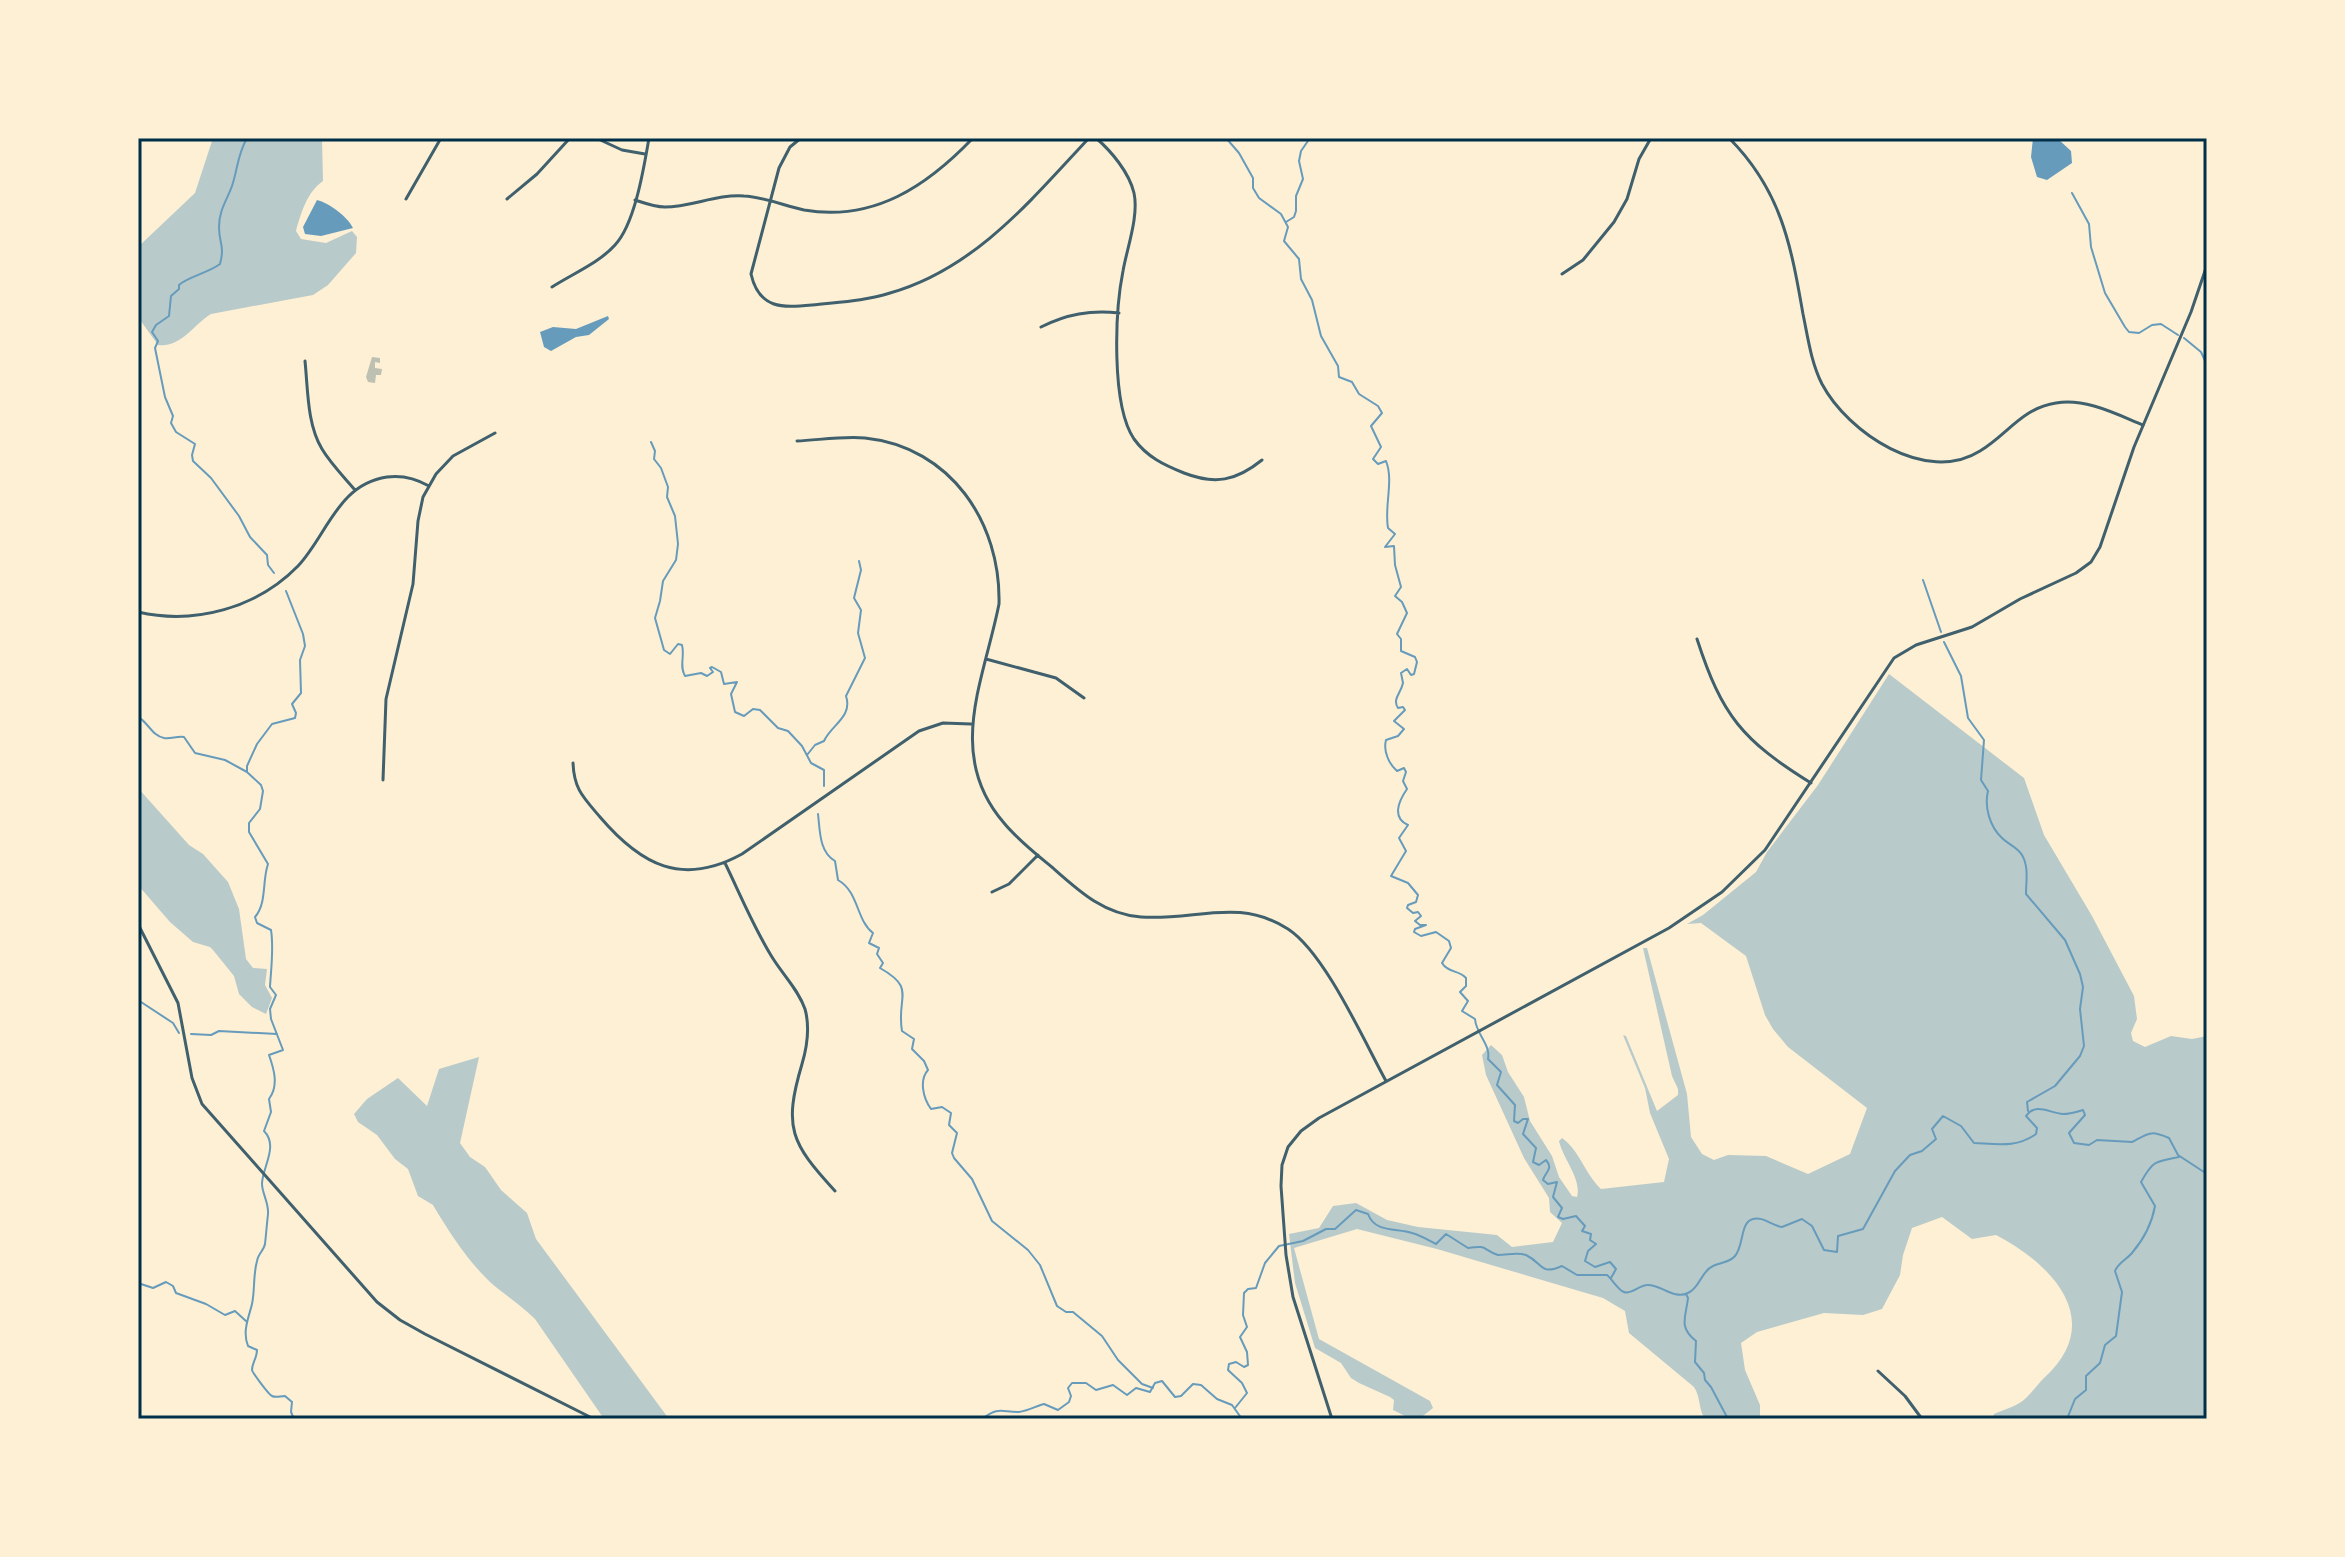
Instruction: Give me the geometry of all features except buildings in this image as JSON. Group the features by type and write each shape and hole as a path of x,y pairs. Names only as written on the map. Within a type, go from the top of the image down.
{"street":[{"path":"406,199 441,138"},
{"path":"507,199 537,174 570,138"},
{"path":"596,138 622,150 646,155"},
{"path":"552,287 617,243 626,230 649,138"},
{"path":"801,138 785,154 751,274 754,287 762,297 784,307 826,304 892,293 924,281 966,257 1006,225 1089,138"},
{"path":"635,200 665,207 747,196 827,212 851,211 888,201 938,172 973,138"},
{"path":"1096,138 1114,158 1133,192 1134,213 1121,279 1117,346 1123,415 1140,446 1167,467 1209,481 1248,472 1262,460"},
{"path":"1562,274 1583,260 1614,222 1627,199 1639,159 1651,138"},
{"path":"1729,138 1762,177 1782,218 1819,378 1834,404 1863,430 1912,458 1943,463 1975,454 2022,415 2052,403 2070,401 2086,404 2143,425"},
{"path":"1332,1419 1296,1308 1286,1243 1281,1172 1292,1141 1312,1122 1707,905 1738,879 1765,850 1876,682 1899,654 1916,645 1972,627 2088,565 2100,547 2143,425 2191,312 2207,265"},
{"path":"1041,327 1080,312 1119,313"},
{"path":"305,361 311,415 318,440 329,460 355,490"},
{"path":"383,780 386,699 413,584 420,509 429,486 443,464 495,433"},
{"path":"797,441 866,438 900,446 944,472 968,497 987,530 997,566 999,604 971,724 975,768 986,797 1003,822 1088,898 1117,913 1151,918 1238,911 1265,917 1289,929 1303,940 1319,961 1386,1081"},
{"path":"138,612 174,616 207,614 244,603 261,595 297,566 318,540 334,512 355,490 372,480 394,476 413,478 429,486"},
{"path":"1697,639 1713,685 1734,722 1763,751 1811,783"},
{"path":"986,659 1056,678 1084,698"},
{"path":"573,763 574,781 581,794 614,833 635,852 658,864 684,870 725,863 742,854 919,731 943,723 971,724"},
{"path":"992,892 1009,884 1038,855"},
{"path":"725,863 772,957 799,995 805,1010 807,1042 793,1092 793,1131 807,1159 835,1191"},
{"path":"138,924 178,1003 196,1091 210,1115 389,1312 425,1334 594,1419"},
{"path":"1878,1371 1905,1396 1922,1419"}],"shaded area":[{"path":"213,138 322,138 323,181 309,197 296,231 301,239 326,243 352,231 357,237 356,253 328,285 313,295 211,314 180,339 158,345 138,317 138,247 195,193"},
{"path":"1889,674 2024,778 2044,835 2134,996 2137,1019 2131,1033 2133,1041 2145,1047 2171,1036 2192,1039 2207,1036 2207,1419 1993,1419 1994,1414 2024,1400 2062,1357 2071,1336 2071,1316 2065,1297 2037,1262 1996,1235 1972,1239 1942,1217 1912,1228 1900,1275 1882,1309 1863,1315 1824,1313 1757,1332 1741,1343 1745,1370 1760,1405 1760,1419 1705,1419 1694,1387 1629,1333 1625,1311 1603,1298 1357,1229 1294,1248 1319,1339 1430,1401 1433,1408 1419,1419 1411,1419 1393,1410 1394,1400 1351,1378 1341,1363 1315,1348 1295,1283 1289,1234 1319,1228 1333,1206 1356,1203 1387,1220 1418,1227 1497,1235 1512,1247 1553,1242 1562,1223 1550,1212 1549,1198 1524,1158 1486,1075 1482,1055 1491,1045 1502,1055 1508,1072 1524,1097 1530,1121 1572,1196 1577,1197 1577,1183 1561,1148 1559,1141 1562,1138 1601,1189 1664,1182 1669,1159 1623,1035 1657,1111 1678,1095 1678,1089 1672,1076 1643,948 1647,948 1687,1094 1691,1137 1702,1154 1714,1160 1728,1155 1766,1156 1808,1174 1850,1154 1867,1108 1788,1047 1773,1029 1765,1015 1746,956 1701,923 1687,924 1703,915 1756,872 1767,852 1818,785"},
{"path":"138,788 189,845 203,854 228,882 239,909 246,959 253,968 267,969 265,985 272,998 266,1014 252,1007 239,994 234,976 213,950 193,942 170,922 138,885"},
{"path":"479,1057 460,1143 470,1157 485,1167 501,1190 527,1213 536,1239 669,1419 609,1419 602,1416 535,1319 490,1282 474,1264 433,1205 418,1196 408,1169 395,1159 377,1135 358,1122 354,1114 367,1099 398,1078 427,1106 439,1069"}],"water":[{"path":"2033,138 2057,138 2071,151 2072,163 2047,180 2037,177 2031,157"},
{"path":"317,200 338,211 353,228 321,236 305,234 303,227"},
{"path":"608,316 609,319 589,335 576,337 551,351 544,347 540,332 553,327 576,329"}],"waterway":[{"path":"247,138 220,215 220,264 179,285 171,296 169,316 152,332 158,341 155,348 165,397 173,416 171,423 176,432 195,444 193,461 211,478 239,516 250,537 267,555 268,565 274,573"},
{"path":"1226,138 1253,178 1253,188 1259,198 1281,214 1288,227 1284,241 1299,259 1301,279 1312,300 1321,336 1338,366 1339,377 1352,382 1359,394 1378,406 1382,413 1371,426 1381,447 1373,459 1378,464 1386,461 1388,469 1387,520 1388,528 1395,534 1385,547 1394,546 1401,587 1395,596 1407,613 1397,634 1401,639 1401,651 1415,657 1417,662 1414,674 1411,675 1407,669 1401,673 1403,683 1396,702 1398,708 1405,710 1394,721 1404,729 1398,736 1386,740 1385,744 1391,765 1397,771 1404,768 1406,772 1403,781 1407,789 1398,809 1400,818 1408,825 1399,838 1406,851 1391,876 1408,883 1418,895 1416,902 1407,908 1413,913 1418,912 1421,916 1415,921 1426,925 1414,932 1421,936 1436,932 1449,941 1451,948 1442,963 1466,978 1466,986 1460,992 1468,1001 1462,1011 1475,1019 1488,1059 1501,1072 1497,1085 1515,1105 1514,1121 1518,1123 1528,1119 1523,1134 1536,1148 1533,1162 1539,1165 1546,1160 1549,1168 1543,1180 1548,1184 1557,1182 1553,1197 1562,1208 1558,1217 1576,1216 1585,1226 1582,1231 1591,1234 1590,1240 1596,1244 1588,1251 1585,1261 1595,1267 1610,1262 1616,1269 1611,1278"},
{"path":"1286,222 1294,217 1296,211 1296,196 1303,179 1299,161 1301,151 1310,138"},
{"path":"2072,193 2089,224 2091,247 2105,293 2125,327 2129,332 2139,333 2152,325 2161,324 2178,335"},
{"path":"2184,338 2201,352 2207,365"},
{"path":"651,442 654,459 668,487 667,497 675,516 678,544 676,560 663,581 655,618 664,650 670,654 678,644 682,645 685,676 701,673 707,676 713,672 712,667 721,672 724,684 737,682 731,694 735,712 744,716 753,709 760,710 778,728 788,731 802,746 811,763 824,770 824,786"},
{"path":"807,755 815,745 824,741 844,715 846,696 865,658 858,633 861,610 854,598 861,570 859,561"},
{"path":"1923,580 1941,632"},
{"path":"286,591 305,646 300,660 301,693 292,704 295,718 272,724 257,744 247,766 247,772 263,791 260,809 249,823 249,832 268,864 261,905 255,917 257,923 271,930 270,987 276,995 270,1009 283,1050 269,1055 275,1083 269,1099 271,1112 264,1131 270,1150 262,1184 268,1214 265,1244 256,1266 246,1335 248,1346 257,1350 253,1372 270,1395 285,1396 292,1402 294,1419"},
{"path":"1944,642 1961,676 1968,718 1984,740 1981,780 1988,791 1991,823 2002,838 2022,855 2026,869 2026,894 2065,940 2083,987 2080,1009 2084,1046 2080,1056 2055,1086 2027,1102 2028,1111"},
{"path":"138,717 160,737 184,737 195,753 225,760 247,772"},
{"path":"818,814 823,846 835,861 838,880 850,892 863,921 873,933 869,943 879,948 877,954 883,963 880,968 902,988 902,1031 914,1039 912,1049 928,1070 923,1084 928,1105 931,1109 942,1107 951,1113 949,1125 957,1133 952,1153 954,1158 972,1179 992,1221 1028,1250 1040,1265 1057,1306 1066,1312 1073,1312 1102,1336 1118,1360 1142,1384 1153,1388"},
{"path":"138,1000 173,1023 179,1033"},
{"path":"191,1034 211,1035 219,1031 277,1034"},
{"path":"1235,1408 1247,1393 1242,1383 1228,1370 1229,1364 1236,1362 1244,1367 1248,1365 1247,1352 1240,1337 1247,1327 1243,1315 1244,1293 1256,1288 1265,1263 1279,1246 1303,1241 1326,1229 1335,1229 1356,1210 1368,1214 1381,1227 1415,1234 1436,1244 1446,1234 1468,1248 1482,1247 1498,1255 1526,1255 1545,1269 1562,1266 1577,1275 1607,1275 1624,1292 1647,1285 1683,1295 1692,1291 1709,1268 1735,1256 1744,1229 1753,1219 1782,1227 1802,1219 1812,1226 1824,1250 1837,1252 1838,1236 1863,1229 1895,1171 1910,1155 1922,1151 1936,1139 1932,1129 1943,1116 1961,1126 1974,1143 2006,1144 2036,1134 2037,1128 2026,1116 2034,1110 2063,1114 2083,1110 2085,1115 2069,1133 2074,1143 2089,1145 2097,1140 2132,1142 2146,1135 2158,1134 2169,1138 2178,1155 2207,1174"},
{"path":"2067,1419 2075,1399 2086,1390 2086,1376 2100,1363 2105,1345 2116,1336 2122,1292 2115,1271 2143,1237 2155,1206 2141,1182 2156,1163 2179,1157"},
{"path":"138,1283 153,1288 166,1282 173,1286 176,1293 225,1315 235,1311 247,1322"},
{"path":"1686,1294 1685,1326 1696,1341 1695,1362 1728,1419"},
{"path":"982,1419 996,1411 1026,1411 1044,1404 1058,1410 1069,1402 1071,1396 1068,1388 1072,1383 1086,1383 1096,1390 1113,1385 1127,1395 1136,1388 1150,1392 1155,1383 1162,1381 1175,1397 1181,1396 1193,1384 1201,1385 1217,1399 1232,1405 1242,1419"}]}
